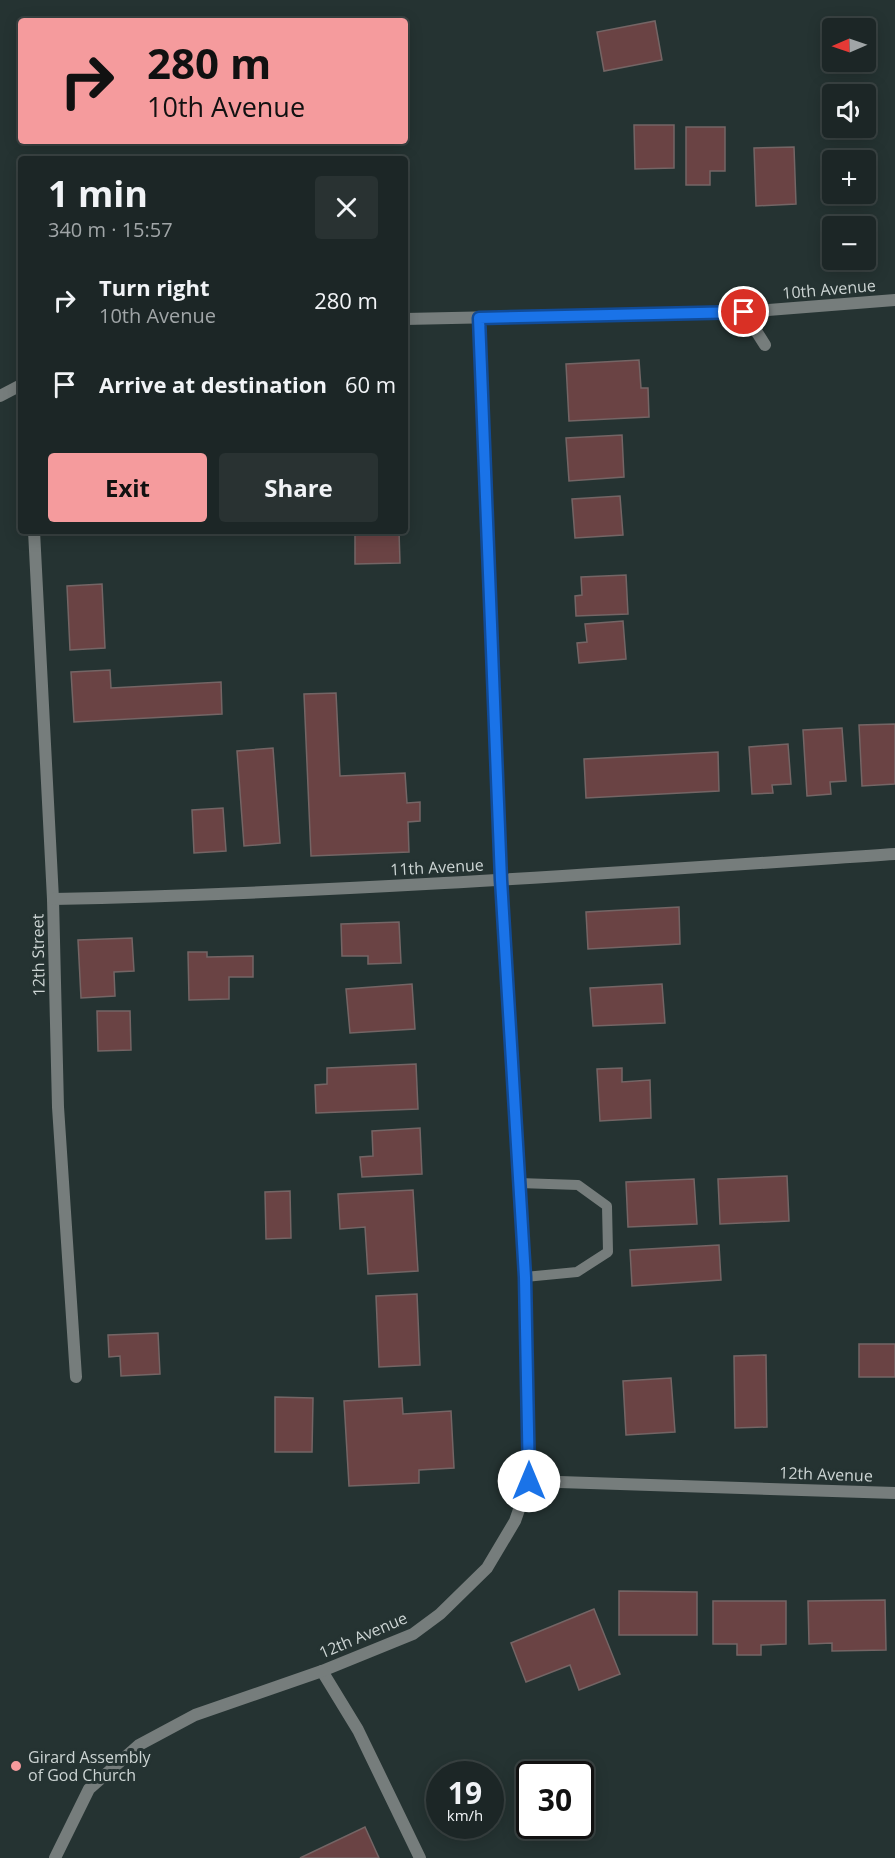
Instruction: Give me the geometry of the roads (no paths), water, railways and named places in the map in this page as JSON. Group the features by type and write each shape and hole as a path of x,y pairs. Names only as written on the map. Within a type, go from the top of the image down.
{"street":[{"name":"10th Avenue","path":"408,319 744,312 895,300"},
{"path":"744,312 765,345"},
{"path":"479,318 501,880 525,1277 529,1481"},
{"path":"0,396 18,387"},
{"name":"12th Street","path":"34,534 53,899 57,1107 76,1377"},
{"name":"11th Avenue","path":"53,899 219,895 501,880 895,854"},
{"name":"12th Avenue","path":"55,1858 89,1789 139,1745 195,1715 322,1671 413,1634 465,1592 487,1568 515,1521 529,1481 895,1493"},
{"path":"322,1671 358,1730 420,1858"}],"lane":[{"path":"519,1183 578,1185 607,1206 608,1252 577,1272 525,1277"}],"place":[{"name":"Girard Assembly of God Church","path":"16,1766"}]}
